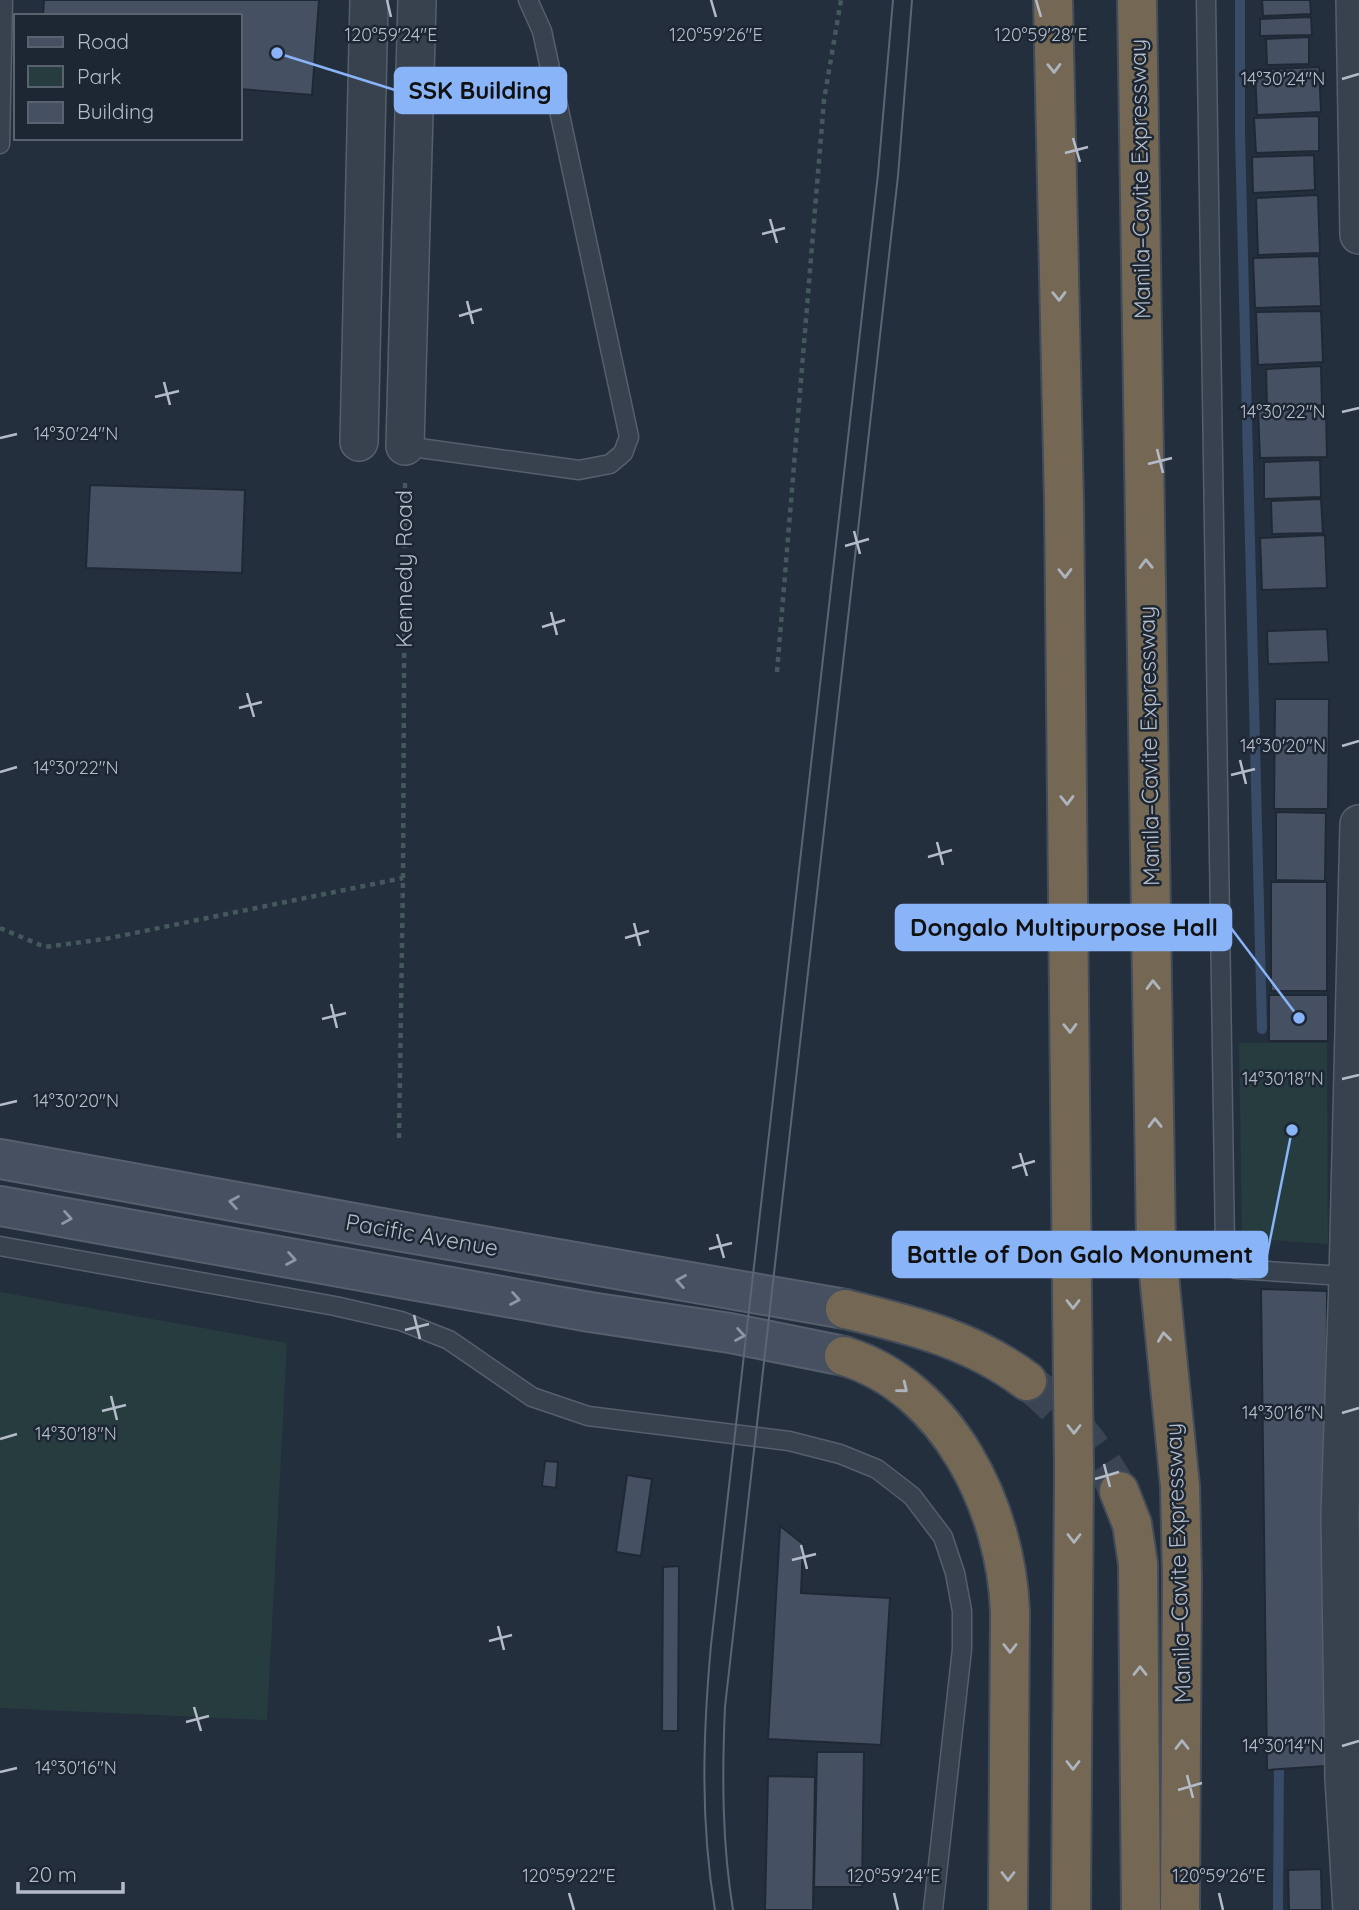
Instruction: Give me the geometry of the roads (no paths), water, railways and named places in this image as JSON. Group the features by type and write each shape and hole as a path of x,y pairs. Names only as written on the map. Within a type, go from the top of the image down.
{"highway":[{"path":"1053,0 1063,491 1074,1470 1071,1910"},
{"name":"Manila–Cavite Expressway","path":"1138,0 1156,1245 1180,1486 1180,1910"},
{"path":"845,1309 941,1334 988,1357 1027,1381"},
{"path":"844,1356 859,1360 891,1378 942,1425 964,1454 976,1477 1002,1548 1010,1611 1008,1910"},
{"path":"1119,1491 1136,1544 1139,1584 1141,1910"}],"main road":[{"name":"Pacific Avenue","path":"0,1158 845,1309"},
{"name":"Pacific Avenue","path":"0,1206 590,1312 730,1333 844,1356"}],"street":[{"path":"359,442 369,0"},
{"path":"405,446 417,0"},
{"path":"1355,0 1359,235"},
{"path":"1352,1910 1344,1778 1350,1593 1340,1515 1349,1279 1359,824"}],"lane":[{"path":"0,144 3,0"},
{"path":"405,446 579,470 610,464 623,453 629,436 542,32 528,0"},
{"path":"1206,0 1225,1247 1230,1263 1236,1269 1328,1275 1349,1279"},
{"path":"0,1246 335,1306 401,1321 449,1340 533,1398 588,1416 789,1441 840,1454 877,1469 912,1496 943,1537 955,1573 962,1611 962,1649 933,1910"}],"waterway":[{"path":"1240,0 1240,134 1262,1029"},
{"path":"1278,1910 1279,1755"}],"tunnel":[{"path":"1027,1381 1079,1432 1119,1491"}],"tram line":[{"path":"715,1910 707,1844 704,1778 711,1645 878,174 893,0"},
{"path":"733,1910 724,1809 725,1707 898,176 912,0"}],"place":[{"name":"SSK Building","path":"277,53"},
{"name":"Dongalo Multipurpose Hall","path":"1299,1018"},
{"name":"Battle of Don Galo Monument","path":"1292,1130"}]}
